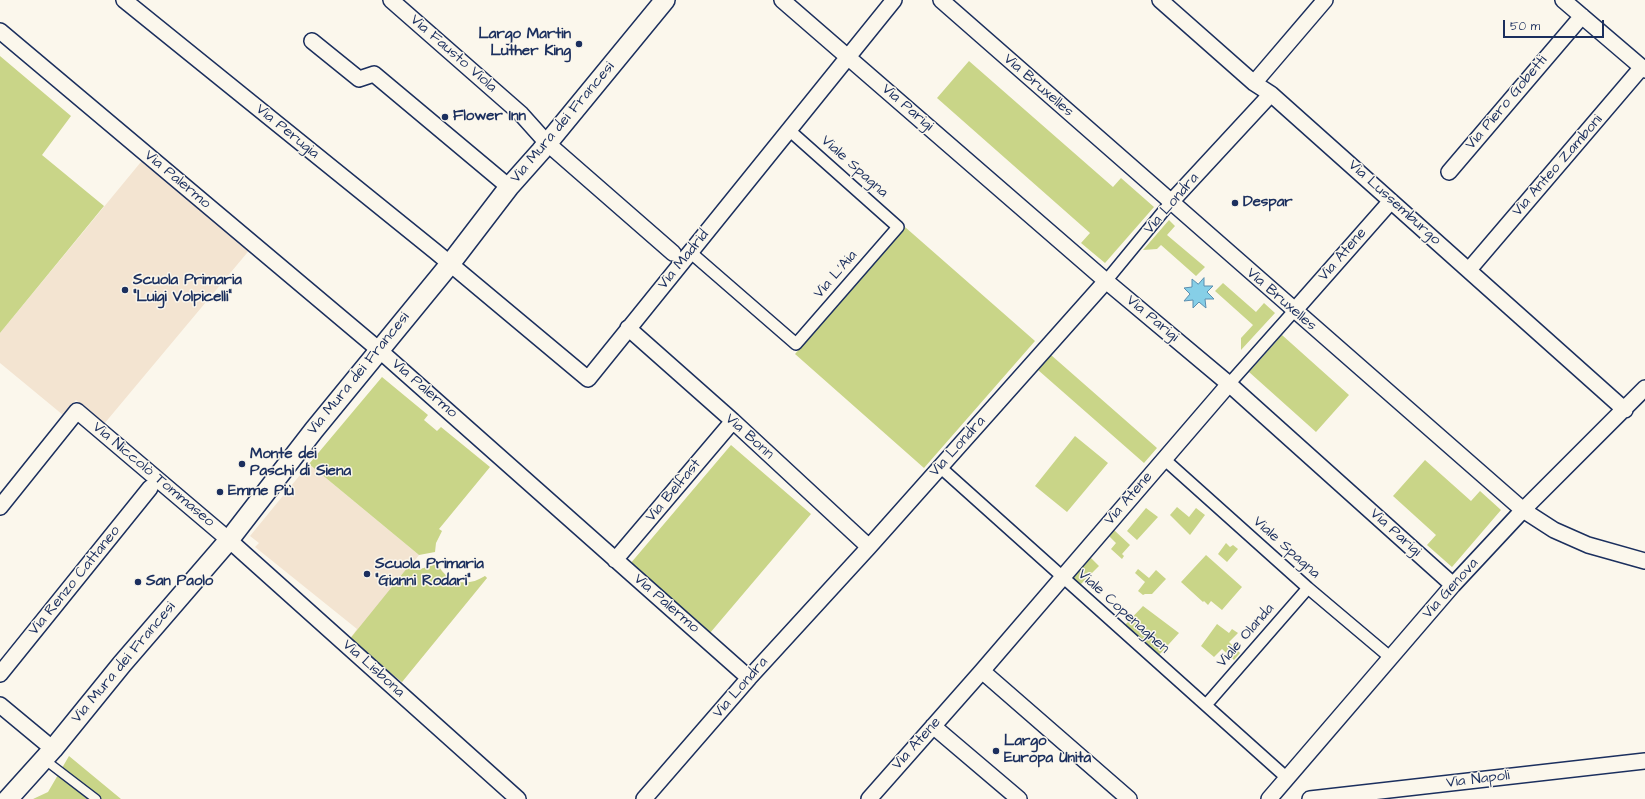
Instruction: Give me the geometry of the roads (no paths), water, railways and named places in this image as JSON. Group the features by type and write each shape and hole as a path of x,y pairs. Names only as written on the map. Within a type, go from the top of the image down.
{"street":[{"name":"Via Perugia","path":"124,0 450,264"},
{"name":"Via Fausto Viola","path":"391,0 521,114 547,143 673,253"},
{"name":"Via Mura dei Francesi","path":"8,799 49,754 122,664 229,540 378,349 450,264 508,187 547,143 665,0"},
{"name":"Via Parigi","path":"782,0 1106,281 1229,384 1454,585"},
{"name":"Via Madrid","path":"450,264 588,380 628,328 894,0"},
{"name":"Via Bruxelles","path":"942,0 1294,311 1523,510 1554,530 1588,546 1645,561"},
{"name":"Via Lussemburgo","path":"1160,0 1254,83 1271,94 1625,410"},
{"path":"1254,83 1325,0"},
{"path":"1563,0 1644,69"},
{"name":"Via Piero Gobetti","path":"1449,172 1582,16"},
{"name":"Via Palermo","path":"0,31 378,349 512,466 615,560 749,678"},
{"path":"312,41 359,79 374,74 508,187"},
{"name":"Via Anteo Zamboni","path":"1473,265 1644,69"},
{"name":"Via Londra","path":"644,799 749,678 869,547 1106,281 1171,202 1271,94"},
{"name":"Viale Spagna","path":"789,130 898,227"},
{"name":"Via Atene","path":"869,799 982,671 1229,384 1391,201"},
{"name":"Via L'Aia","path":"690,252 796,344 898,227"},
{"name":"Via Bonn","path":"628,328 733,421 869,547"},
{"name":"Via Genova","path":"1276,797 1287,778 1454,585 1523,510 1625,410 1645,388"},
{"name":"Via Niccolò Tommaseo","path":"0,507 77,411 229,540"},
{"name":"Via Belfast","path":"615,560 733,421"},
{"name":"Viale Spagna","path":"1164,459 1308,588 1391,658"},
{"name":"Viale Copenaghen","path":"940,467 1287,778"},
{"name":"Via Renzo Cattaneo","path":"0,674 150,488"},
{"name":"Via Lisbona","path":"229,540 518,799"},
{"name":"Viale Olanda","path":"1206,705 1308,588"},
{"path":"982,671 1112,793 1129,799"},
{"path":"0,705 49,754"},
{"path":"933,726 1019,799"},
{"name":"Via Mura dei Francesi","path":"18,799 49,754"},
{"name":"Via Napoli","path":"1310,799 1645,761"}],"lane":[{"path":"49,754 96,799"}],"water":[{"path":"1204,278 1204,286 1213,286 1207,292 1214,299 1205,299 1206,308 1199,302 1193,308 1193,300 1184,301 1190,294 1184,288 1192,287 1192,279 1198,284"}],"place":[{"name":"Largo Martin Luther King","path":"579,44"},
{"name":"Flower Inn","path":"445,117"},
{"name":"Despar","path":"1235,203"},
{"name":"Scuola Primaria \"Luigi Volpicelli\"","path":"125,290"},
{"name":"Monte dei Paschi di Siena","path":"242,464"},
{"name":"Emme Più","path":"220,492"},
{"name":"Scuola Primaria \"Gianni Rodari\"","path":"367,574"},
{"name":"San Paolo","path":"138,582"},
{"name":"Largo Europa Unita","path":"996,751"}]}
